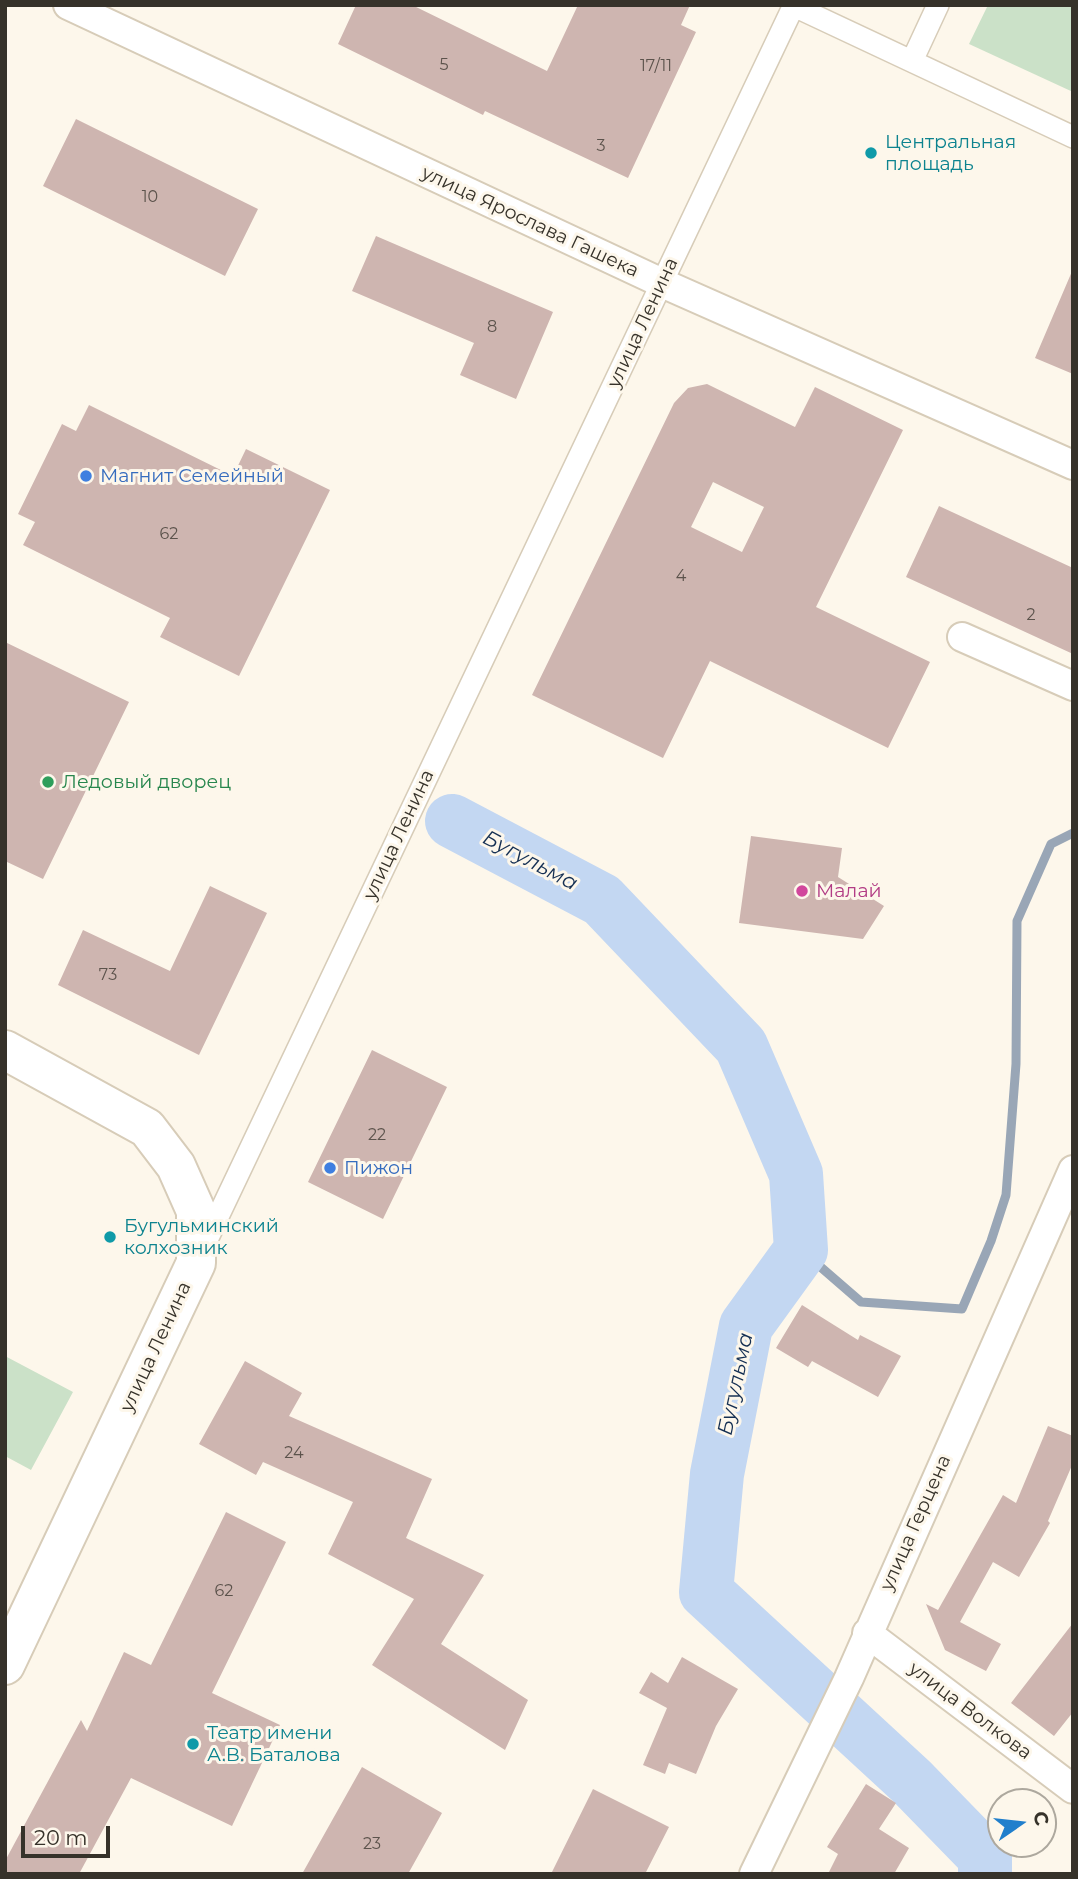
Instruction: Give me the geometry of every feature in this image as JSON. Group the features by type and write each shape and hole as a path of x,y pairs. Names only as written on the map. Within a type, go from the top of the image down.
{"main road":[{"path":"5,1050 147,1128 176,1166 196,1211 196,1263"},
{"name":"улица Ленина","path":"5,1665 196,1263"}],"street":[{"name":"улица Ярослава Гашека","path":"68,5 662,284 1073,465"},
{"name":"улица Ленина","path":"196,1263 794,5"},
{"path":"794,5 1073,137"},
{"path":"912,61 938,5"},
{"path":"962,637 1073,686"},
{"name":"улица Герцена","path":"754,1874 849,1678 1073,1170"},
{"name":"улица Волкова","path":"867,1633 1073,1788"}],"green space":[{"path":"988,5 1073,5 1073,92 969,44"},
{"path":"5,1356 73,1392 31,1470 5,1456"}],"building":[{"path":"356,5 412,5 547,71 578,5 690,5 681,25 696,32 628,178 485,111 483,115 338,44"},
{"path":"76,119 258,209 225,276 43,186"},
{"path":"376,236 553,312 516,399 460,375 474,343 352,291"},
{"path":"1073,269 1073,374 1035,358"},
{"path":"707,384 795,427 815,387 903,430 816,607 930,662 888,748 710,661 663,758 532,695 674,403 688,388","holes":["713,482 764,507 742,552 691,527"]},
{"path":"89,405 233,476 246,449 330,490 239,676 160,637 170,618 23,545 35,522 18,514 62,424 76,431"},
{"path":"939,506 1073,568 1073,654 906,577"},
{"name":"Ледовый дворец","path":"5,642 129,702 43,879 5,861"},
{"name":"Малай","path":"751,836 842,848 838,877 884,906 863,939 739,923"},
{"path":"210,886 267,913 199,1055 58,985 83,930 170,971"},
{"path":"372,1050 447,1087 383,1219 308,1182"},
{"path":"802,1305 858,1340 860,1335 901,1356 878,1397 812,1361 808,1367 776,1348"},
{"path":"245,1361 302,1393 289,1416 432,1479 406,1538 484,1575 441,1644 528,1700 505,1750 372,1665 414,1599 328,1554 353,1502 263,1462 256,1475 199,1444"},
{"path":"1048,1426 1073,1436 1073,1463 1048,1521 1050,1523 1019,1577 993,1562 960,1622 1001,1644 986,1671 945,1650 926,1604 938,1610 1003,1495 1016,1503"},
{"path":"226,1512 286,1542 212,1693 280,1725 232,1826 131,1778 79,1874 5,1874 5,1861 81,1720 87,1731 124,1652 151,1665"},
{"path":"1073,1623 1073,1712 1054,1736 1011,1703"},
{"path":"682,1657 738,1689 716,1726 696,1774 669,1763 665,1774 643,1765 667,1708 639,1693 651,1672 668,1683"},
{"path":"362,1767 442,1813 408,1874 302,1874"},
{"path":"866,1784 896,1803 879,1829 909,1848 894,1874 828,1874 838,1854 827,1847"},
{"path":"593,1789 669,1827 645,1874 551,1874"}],"waterway":[{"name":"Бугульма","path":"452,821 602,900 741,1046 796,1174 801,1250 746,1326 717,1474 706,1592 911,1781 985,1857 985,1874"},
{"path":"801,1250 861,1302 962,1309 991,1241 1006,1195 1016,1064 1017,921 1051,844 1073,833"}],"place":[{"name":"Центральная площадь","path":"871,153"},
{"name":"Магнит Семейный","path":"86,476"},
{"name":"Ледовый дворец","path":"48,782"},
{"name":"Малай","path":"802,891"},
{"name":"Пижон","path":"330,1168"},
{"name":"Бугульминский колхозник","path":"110,1237"},
{"name":"Театр имени А.В. Баталова","path":"193,1744"}]}
